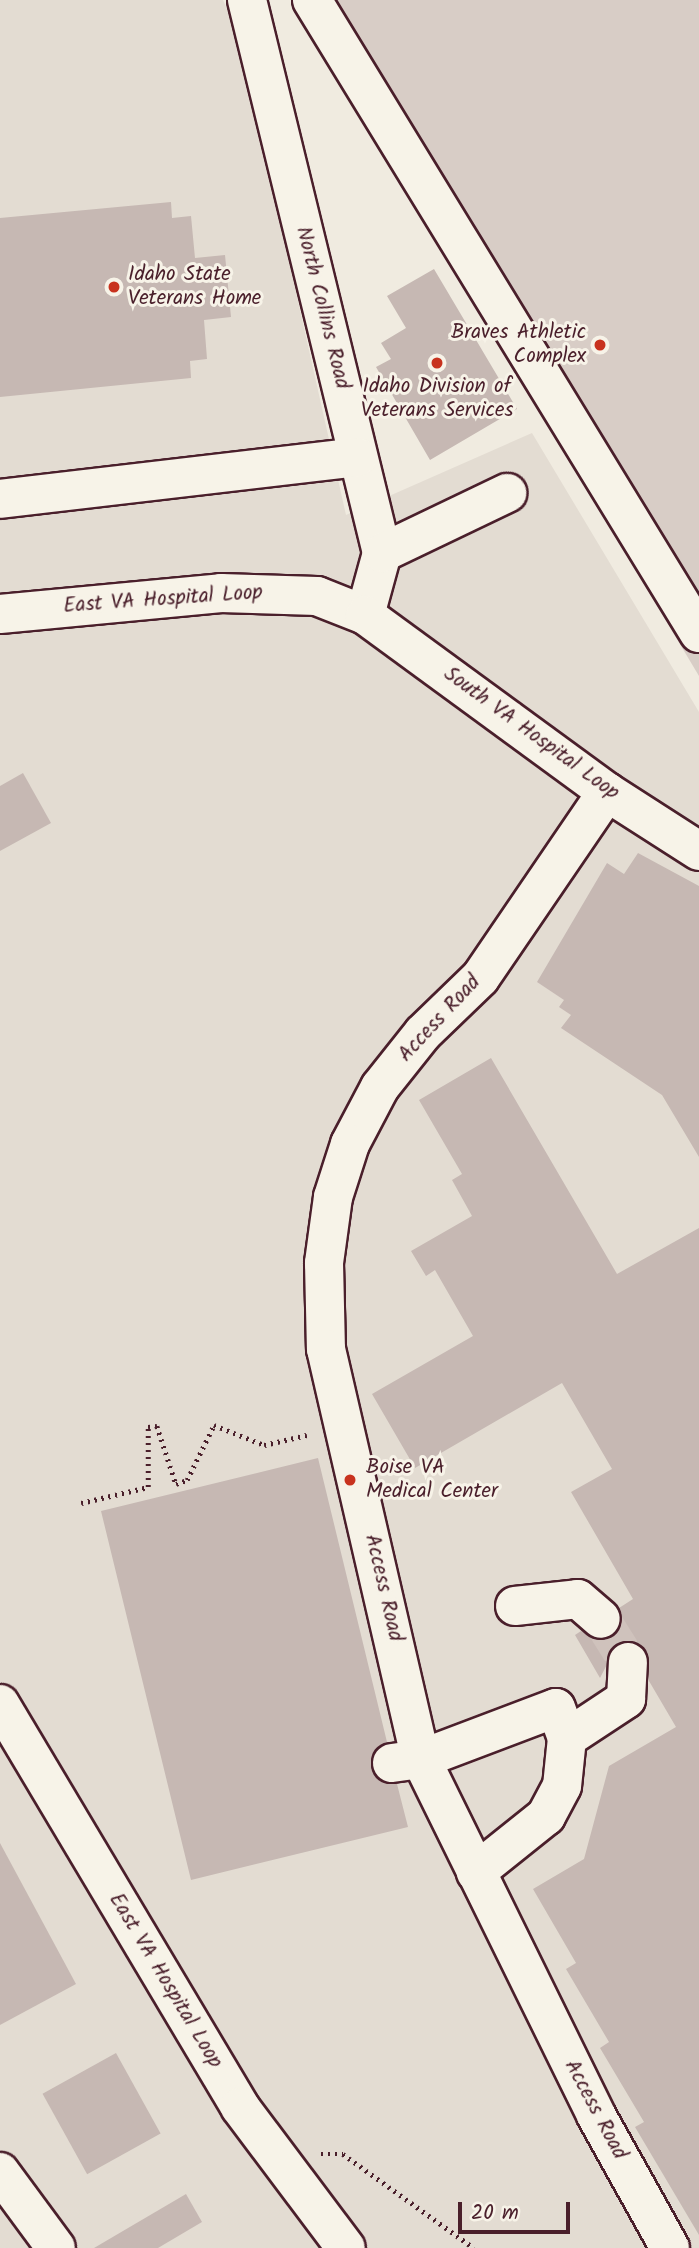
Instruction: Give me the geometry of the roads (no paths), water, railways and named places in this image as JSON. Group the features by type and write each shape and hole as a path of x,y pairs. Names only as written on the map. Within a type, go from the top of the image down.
{"street":[{"name":"North Collins Road","path":"247,0 382,554 365,615"},
{"path":"312,0 699,633"},
{"path":"0,499 358,457"},
{"path":"382,554 506,494"},
{"name":"East VA Hospital Loop","path":"0,614 265,591 317,596 365,615"},
{"name":"South VA Hospital Loop","path":"365,615 607,792 699,851"},
{"name":"Access Road","path":"607,792 480,978 423,1033 380,1087 350,1144 333,1197 324,1263 326,1349 407,1761 476,1872 590,2103 670,2248"},
{"path":"515,1606 578,1599 601,1619"},
{"path":"568,1738 626,1699 628,1662"},
{"name":"East VA Hospital Loop","path":"0,1704 240,2107 346,2248"},
{"path":"407,1761 556,1708 568,1738 562,1786 546,1816 476,1872"},
{"path":"0,2172 56,2248"}],"tunnel":[{"path":"601,1619 628,1662"}],"place":[{"name":"Idaho State Veterans Home","path":"114,287"},
{"name":"Braves Athletic Complex","path":"600,345"},
{"name":"Idaho Division of Veterans Services","path":"437,363"},
{"name":"Boise VA Medical Center","path":"350,1480"}]}
